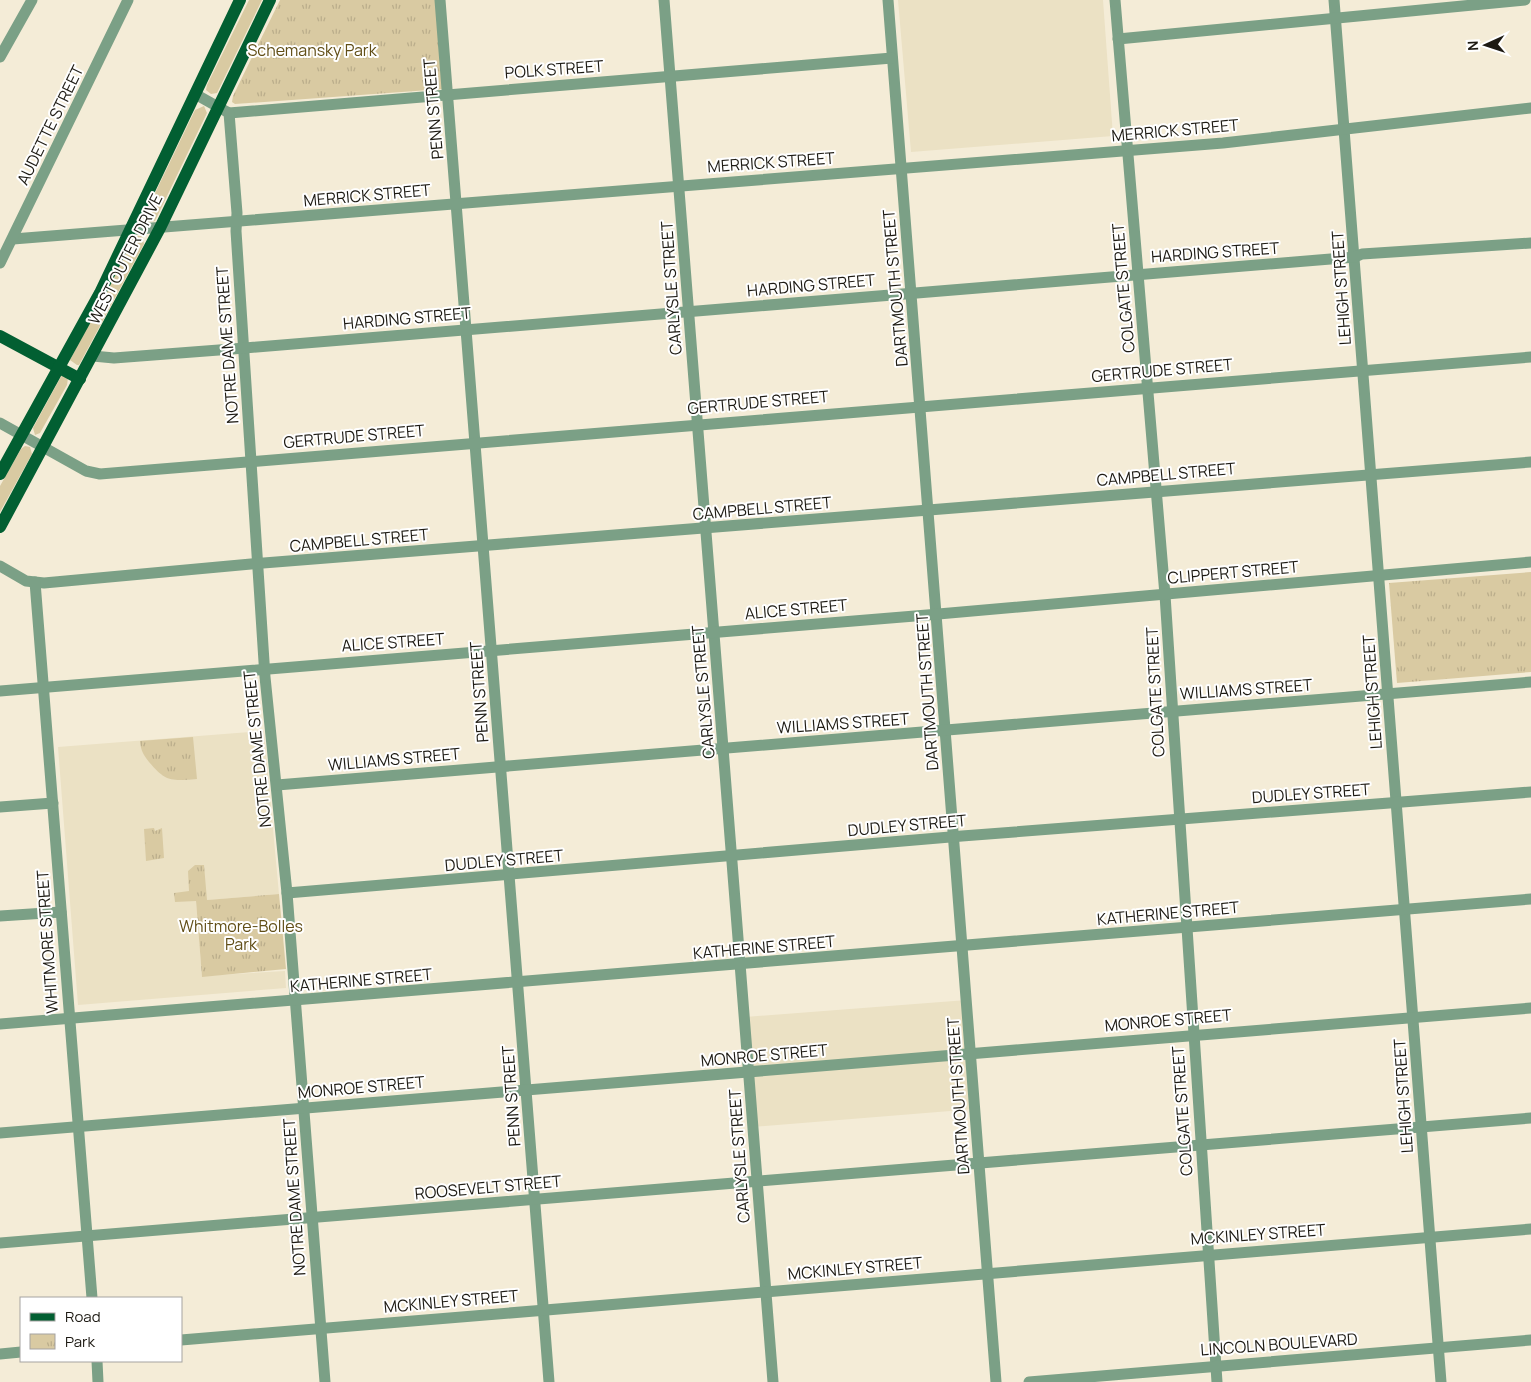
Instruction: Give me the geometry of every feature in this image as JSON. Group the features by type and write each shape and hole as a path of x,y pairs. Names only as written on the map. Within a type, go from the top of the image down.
{"main road":[{"name":"WEST OUTER DRIVE","path":"0,474 100,293 240,0"},
{"name":"WEST OUTER DRIVE","path":"0,527 224,110 270,0"},
{"path":"0,336 80,379"}],"street":[{"path":"0,57 32,0"},
{"name":"AUDETTE STREET","path":"0,263 128,0"},
{"name":"PENN STREET","path":"440,0 494,651 500,766 549,1382"},
{"name":"CARLYSLE STREET","path":"664,0 773,1382"},
{"name":"DARTMOUTH STREET","path":"888,0 996,1382"},
{"name":"COLGATE STREET","path":"1115,0 1165,595 1192,1034 1217,1382"},
{"name":"LEHIGH STREET","path":"1334,0 1441,1382"},
{"path":"1118,39 1525,0"},
{"name":"POLK STREET","path":"224,110 671,77 892,58"},
{"path":"195,94 224,110"},
{"name":"MERRICK STREET","path":"13,239 1223,143 1531,108"},
{"name":"NOTRE DAME STREET","path":"224,110 236,222 265,668 277,785 325,1382"},
{"name":"HARDING STREET","path":"93,356 114,358 245,348 1354,257 1362,254 1531,244"},
{"name":"GERTRUDE STREET","path":"0,423 92,473 1531,356"},
{"name":"CAMPBELL STREET","path":"0,566 26,581 35,582 1531,462"},
{"name":"CLIPPERT STREET","path":"937,614 1531,562"},
{"name":"WHITMORE STREET","path":"35,582 92,1297"},
{"name":"ALICE STREET","path":"0,691 937,614"},
{"name":"WILLIAMS STREET","path":"277,785 1531,682"},
{"name":"DUDLEY STREET","path":"286,893 510,876 954,837 1531,792"},
{"path":"0,807 53,803"},
{"name":"KATHERINE STREET","path":"0,1024 518,984 1186,927 1531,900"},
{"path":"0,916 61,912"},
{"name":"MONROE STREET","path":"0,1133 971,1054 1192,1034 1531,1008"},
{"name":"ROOSEVELT STREET","path":"0,1243 1531,1118"},
{"name":"MCKINLEY STREET","path":"182,1340 1208,1254 1531,1229"},
{"name":"LINCOLN BOULEVARD","path":"1029,1382 1531,1340"},
{"path":"0,1354 20,1352"},
{"path":"96,1362 98,1382"}],"shaded area":[{"path":"898,0 1103,0 1113,136 911,152"},
{"path":"264,731 279,894 196,901 202,976 285,971 286,988 78,1005 58,747"},
{"path":"967,1000 975,1109 753,1127 745,1017"}],"green space":[{"path":"249,0 262,0 217,93 211,94 206,90 207,85"},
{"name":"Schemansky Park","path":"280,0 436,0 443,89 235,104 232,102 233,96"},
{"path":"204,106 207,113 155,221 147,223 144,219 145,214 195,110"},
{"path":"135,236 142,236 144,244 79,365 77,365 70,360"},
{"path":"63,373 68,378 67,385 40,433 35,435 33,428"},
{"path":"25,446 30,447 32,454 0,512 0,486 21,449"},
{"path":"1531,572 1531,672 1397,683 1389,583"},
{"path":"193,737 197,779 175,780 165,777 145,757 140,741"},
{"path":"154,828 155,831 162,828 164,858 146,861 144,829"},
{"name":"Whitmore-Bolles Park","path":"195,865 204,865 207,900 279,894 286,969 202,977 196,901 175,902 174,893 189,891 188,871"}]}
